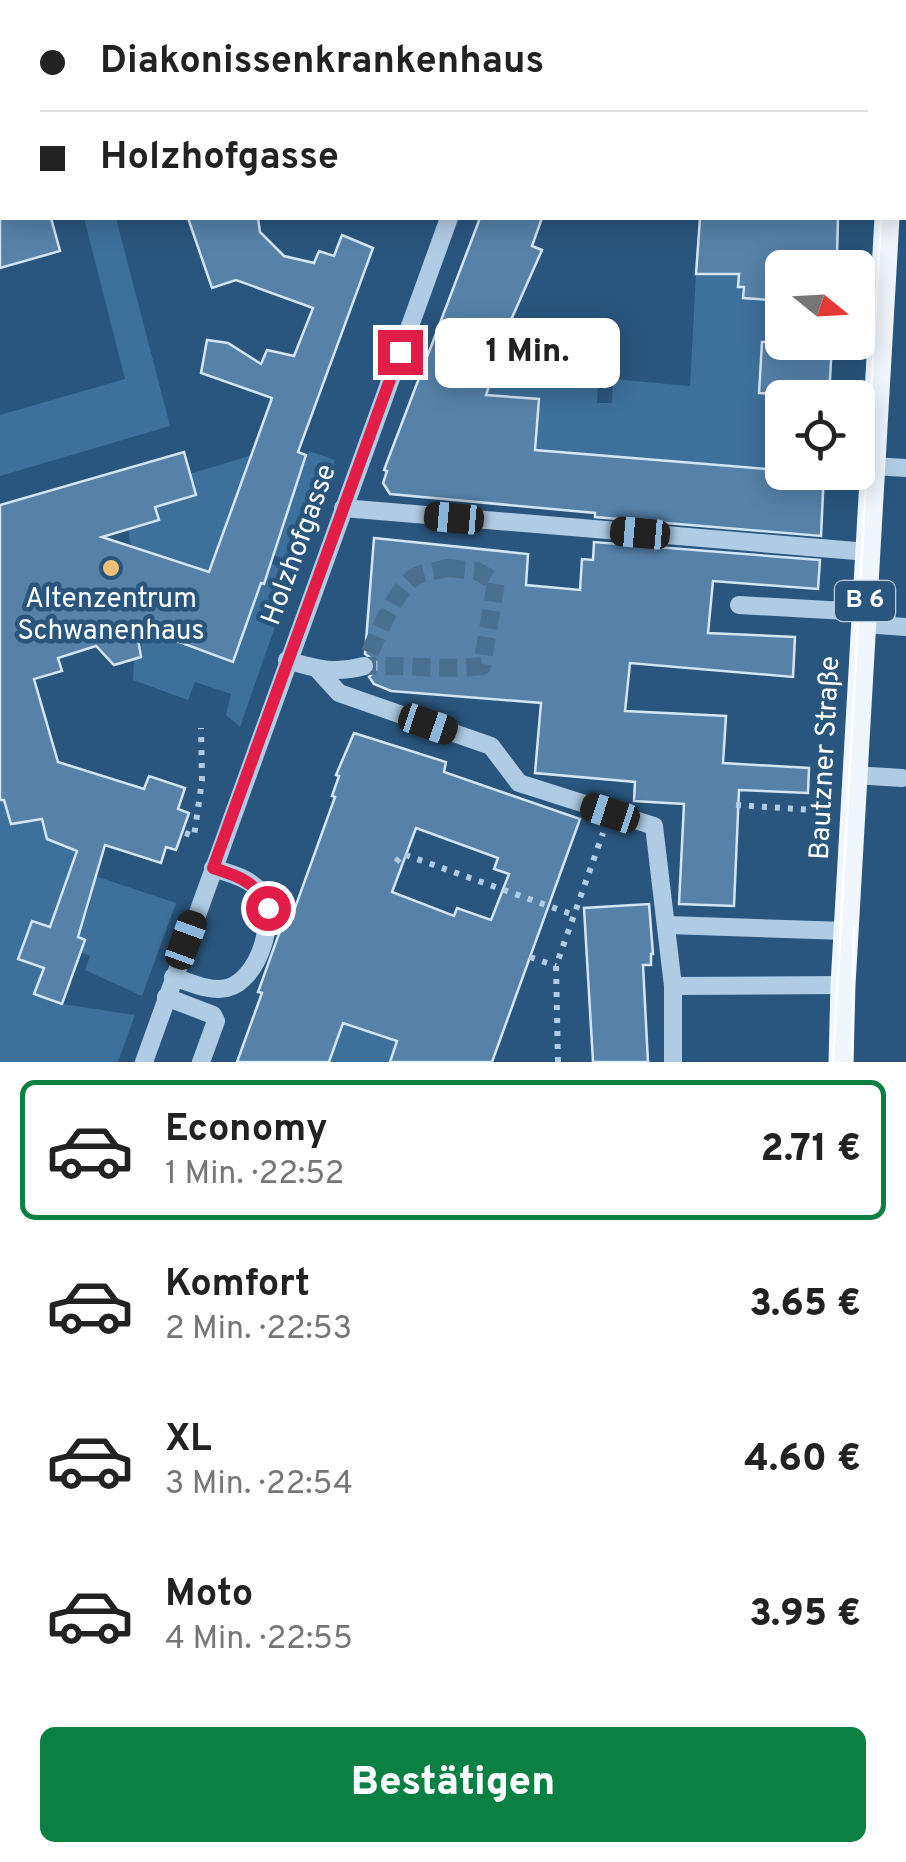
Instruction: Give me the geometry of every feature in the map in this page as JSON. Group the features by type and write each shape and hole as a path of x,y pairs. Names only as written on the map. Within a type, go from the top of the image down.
{"main road":[{"name":"Bautzner Straße","path":"875,420 888,220"},
{"name":"Bautzner Straße","path":"841,1062 842,985 871,490"}],"street":[{"name":"Holzhofgasse","path":"144,1062 447,220"},
{"path":"875,466 906,468"},
{"path":"343,508 868,552"},
{"path":"739,605 864,618 906,627"},
{"path":"288,660 318,670 345,671 364,666"},
{"path":"318,670 339,692 492,746 519,783 654,826 673,986 673,1062"},
{"path":"854,775 902,778"},
{"path":"173,977 216,990 232,988 246,978 265,935 268,908 262,894 240,877 213,868"},
{"path":"668,925 846,932"},
{"path":"673,986 842,985"},
{"path":"166,997 213,1015 216,1021 201,1062"}],"path":[{"path":"185,833 194,836 202,781 201,728"},
{"path":"736,805 852,812"},
{"path":"558,1062 556,966 610,813"},
{"path":"396,862 403,854 574,915"},
{"path":"530,957 556,966"}],"shaded area":[{"path":"85,220 117,220 170,426 0,476 0,415 125,379"},
{"path":"696,274 739,274 743,298 765,297 759,392 765,392 765,481 535,450 457,415 537,420 539,400 485,399 513,321 548,339 600,341 597,403 612,403 613,379 690,386"},
{"path":"309,451 335,460 297,563 273,555"},
{"path":"252,455 199,599 131,547 128,529 158,520 155,507 196,495 190,474"},
{"path":"270,563 294,572 240,727 226,715 231,694 195,682 188,700 133,680 134,659 141,657 143,626 233,661"},
{"path":"0,800 4,800 11,824 42,819 48,839 78,852 71,868 176,903 142,996 85,970 90,956 80,952 78,937 91,901 64,891 50,927 19,959 43,968 34,993 62,1004 135,1015 118,1062 0,1062"},
{"path":"329,1018 397,1041 390,1062 329,1062"}],"building":[{"path":"0,220 52,220 60,251 0,268"},
{"path":"189,220 258,220 260,232 284,256 314,263 319,251 334,256 342,235 373,248 298,452 306,455 264,584 261,583 233,662 136,626 141,657 114,665 96,646 58,658 62,671 34,679 58,762 144,789 149,776 185,788 178,809 189,813 176,850 166,847 161,863 105,845 78,937 85,940 62,1004 34,994 44,968 18,959 32,921 50,927 77,851 47,839 42,819 11,824 4,800 0,800 0,505 184,452 196,495 155,507 159,520 102,537 209,572 272,398 201,373 207,340 228,343 261,364 267,350 294,356 313,308 236,280 212,288"},
{"path":"479,220 541,220 532,246 542,250 511,320 486,395 539,399 535,450 765,469 765,490 823,490 821,536 595,517 595,513 390,494 383,483 387,471 384,470"},
{"path":"700,220 838,220 837,250 765,250 765,300 743,298 744,287 738,287 739,274 696,274"},
{"path":"762,342 765,360 831,360 830,380 765,380 765,393 759,393"},
{"path":"374,538 528,554 526,585 580,590 582,559 593,560 594,542 820,560 818,589 713,581 708,633 795,637 793,677 630,663 625,711 726,716 723,763 809,768 808,793 739,790 734,906 679,904 684,804 634,801 635,782 535,773 541,703 391,691 374,684 369,677 376,670 376,662 365,654"},
{"path":"354,733 446,762 444,772 580,819 492,1062 390,1062 397,1041 343,1023 329,1062 237,1062 289,906 295,908 335,797 332,796 339,776 336,775","holes":["416,828 498,858 494,869 509,874 491,920 457,908 454,916 392,892"]},
{"path":"649,904 653,954 651,965 643,965 648,1062 593,1062 584,908"}],"tunnel":[{"path":"447,568 477,571 496,582 482,666 364,666 386,617 408,582 447,568"}],"tram line":[{"path":"833,1062 881,220"},
{"path":"852,1062 854,927"}],"place":[{"name":"Altenzentrum Schwanenhaus","path":"111,568"}],"route":[{"path":"268,908 252,884 213,868 400,352"}]}
